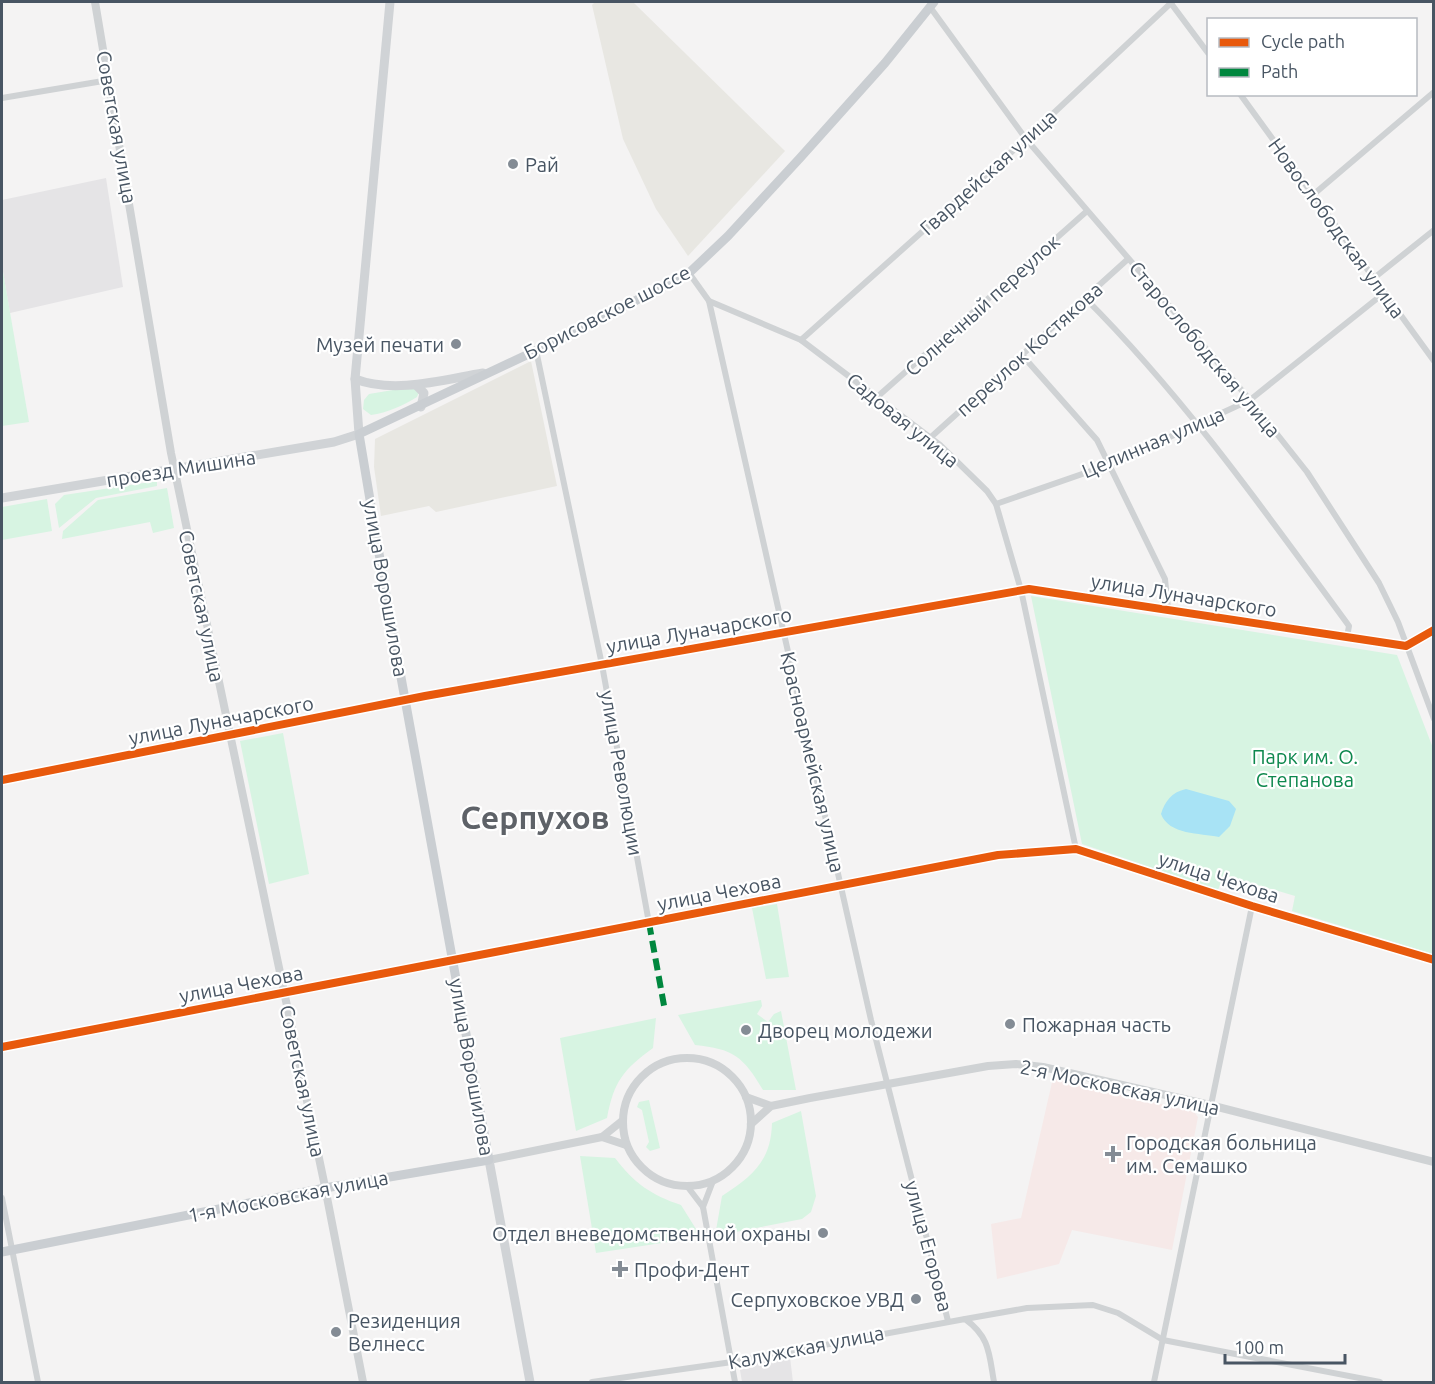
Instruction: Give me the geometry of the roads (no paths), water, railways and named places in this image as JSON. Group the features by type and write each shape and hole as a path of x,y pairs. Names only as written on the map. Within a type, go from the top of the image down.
{"main road":[{"name":"улица Ворошилова","path":"390,2 355,379 359,434 405,700 530,1383"},
{"name":"Борисовское шоссе","path":"359,434 421,407 689,273 728,236 800,158 885,63 932,4"},
{"path":"355,379 372,385 416,385 489,372"},
{"path":"416,385 423,393 421,407"},
{"name":"проезд Мишина","path":"2,498 334,442 359,434"},
{"name":"1-я Московская улица","path":"6,1251 325,1188 489,1160"}],"street":[{"name":"Советская улица","path":"95,2 174,470 325,1188 363,1383"},
{"path":"1171,2 1207,50"},
{"name":"Гвардейская улица","path":"801,339 1026,139 1171,2"},
{"name":"Старослободская улица","path":"932,4 1026,139 1250,400 1307,472 1373,574 1398,622 1434,719"},
{"path":"2,98 109,80"},
{"path":"1314,195 1434,92"},
{"name":"Новослободская улица","path":"1241,96 1434,361"},
{"name":"Солнечный переулок","path":"876,398 1087,211"},
{"path":"1374,278 1434,230"},
{"name":"переулок Костякова","path":"930,438 1128,259"},
{"path":"689,273 709,301"},
{"name":"Целинная улица","path":"996,504 1111,464 1250,400 1384,293"},
{"path":"1085,298 1122,335 1184,406 1238,474 1349,626 1347,637"},
{"name":"Садовая улица","path":"709,301 801,339 930,438 987,491 996,504 1021,590 1076,849"},
{"name":"Красноармейская улица","path":"709,301 886,1084"},
{"name":"улица Революции","path":"536,350 550,405 602,665 649,923"},
{"path":"1022,355 1097,440 1111,464 1165,579 1168,609"},
{"name":"улица Луначарского","path":"2,780 229,737 405,700 1029,589 1406,646"},
{"path":"1406,646 1434,630"},
{"name":"улица Чехова","path":"2,1047 998,855 1076,849 1252,906 1434,960"},
{"path":"1154,1383 1252,906"},
{"path":"688,1057 719,1066 735,1080 746,1097 751,1124 747,1143 737,1163 713,1181 687,1186 666,1183 650,1175 637,1163 626,1145 622,1121 628,1095 636,1083 662,1062 688,1057"},
{"name":"2-я Московская улица","path":"771,1106 886,1084 1016,1064 1043,1067 1210,1105 1434,1162"},
{"name":"улица Егорова","path":"886,1084 948,1320 965,1319 979,1329 987,1344 994,1383"},
{"path":"746,1097 771,1106 751,1124"},
{"path":"602,1137 622,1121"},
{"path":"602,1137 626,1145"},
{"name":"1-я Московская улица","path":"489,1160 602,1137"},
{"path":"703,1207 713,1181"},
{"path":"687,1186 703,1207 735,1383"},
{"path":"2,1198 6,1251 38,1383"},
{"path":"965,1319 1027,1308 1093,1305 1118,1313 1163,1340 1380,1383"},
{"name":"Калужская улица","path":"592,1383 732,1362 948,1320"}],"water":[{"path":"1186,789 1229,801 1236,809 1230,826 1219,837 1186,832 1165,821 1161,814 1167,801 1177,792"}],"place":[{"name":"Рай","path":"513,164"},
{"name":"Музей печати","path":"456,344"},
{"name":"Пожарная часть","path":"1010,1024"},
{"name":"Дворец молодежи","path":"746,1030"},
{"name":"Городская больница им. Семашко","path":"1113,1154"},
{"name":"Отдел вневедомственной охраны","path":"823,1233"},
{"name":"Профи-Дент","path":"620,1269"},
{"name":"Серпуховское УВД","path":"916,1299"},
{"name":"Резиденция Велнесс","path":"336,1332"}],"district":[{"name":"Серпухов","path":"535,817"}],"park label":[{"name":"Парк им. О. Степанова","path":"1305,768"}]}
